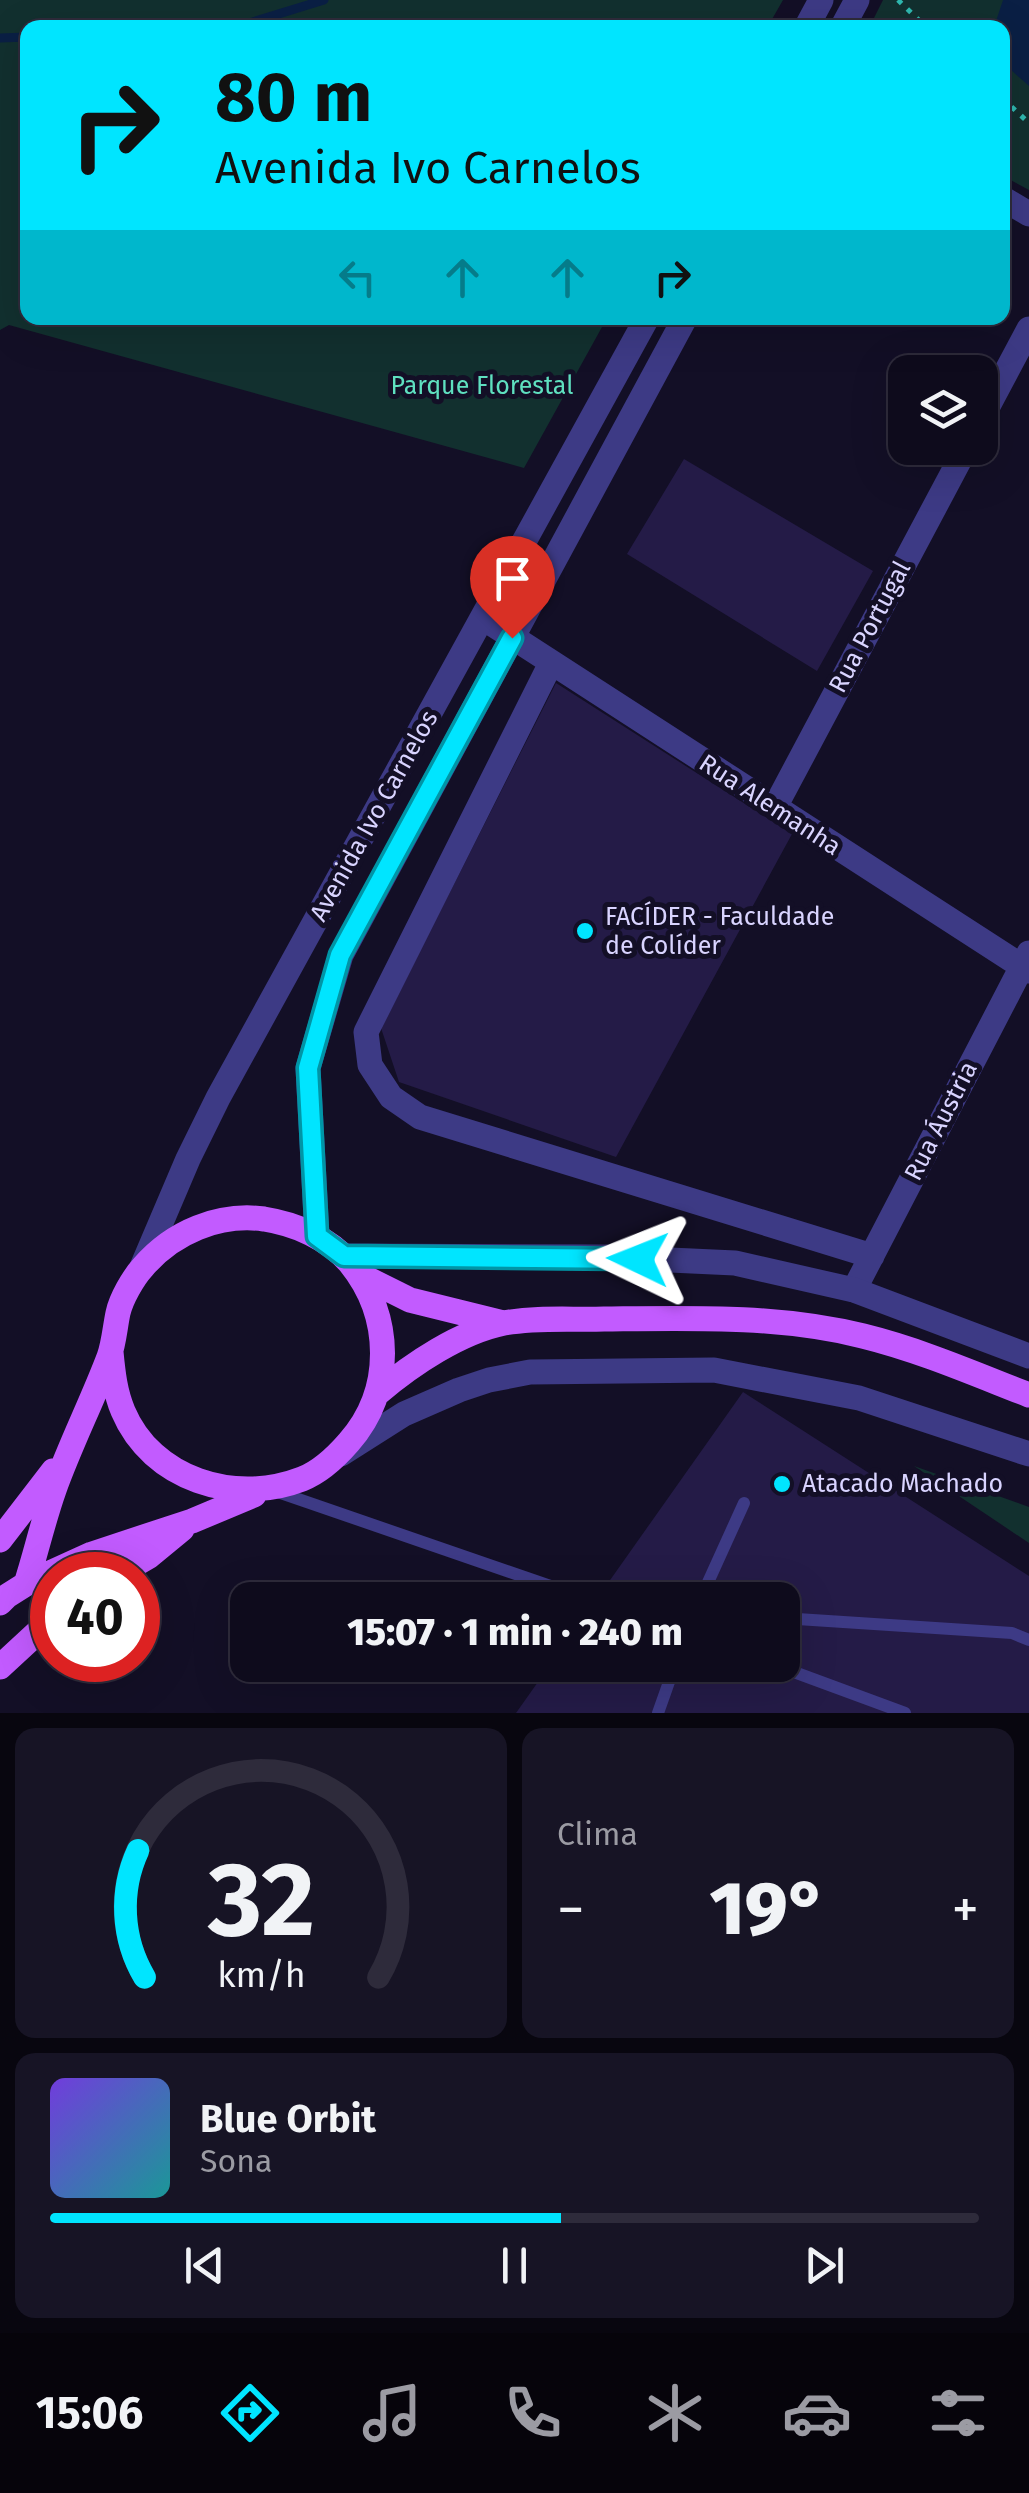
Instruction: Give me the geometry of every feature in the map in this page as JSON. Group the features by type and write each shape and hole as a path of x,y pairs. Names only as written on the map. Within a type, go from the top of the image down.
{"main road":[{"path":"8,1594 111,1352 119,1307 142,1268 176,1237 211,1222 249,1217 287,1222 317,1236 351,1265 410,1300 503,1324"},
{"path":"8,1594 92,1554 304,1478 336,1457 362,1428 378,1393 384,1362 382,1331 374,1301 351,1265"},
{"path":"378,1393 408,1368 452,1342 503,1324 676,1318 791,1323 863,1336 934,1358 1029,1396"},
{"path":"111,1352 114,1384 124,1414 142,1441 164,1463 192,1480 229,1490 268,1489"},
{"path":"0,1540 74,1443"},
{"path":"154,1552 192,1521"},
{"path":"0,1668 30,1640"}],"street":[{"name":"Avenida Ivo Carnelos","path":"142,1268 218,1098 643,325"},
{"name":"Avenida Ivo Carnelos","path":"317,1236 308,1068 340,955 681,325"},
{"path":"998,388 1029,330"},
{"name":"Rua Portugal","path":"775,807 957,465"},
{"name":"Rua Alemanha","path":"483,618 775,807 1027,963"},
{"path":"551,663 366,1032 370,1065 392,1097 420,1117 872,1256"},
{"name":"Rua Áustria","path":"854,1290 1027,963"},
{"path":"351,1265 605,1258 736,1263 854,1290 1029,1356"},
{"path":"336,1457 404,1414 488,1380 530,1372 714,1370 859,1398 1029,1454"}],"lane":[{"path":"268,1489 539,1582"},
{"path":"708,1582 744,1503"},
{"path":"800,1619 1012,1633 1029,1640"},
{"path":"800,1674 905,1713"},
{"path":"658,1713 669,1682"}],"path":[{"path":"898,0 919,20"},
{"path":"1010,105 1029,123"}],"green space":[{"name":"Parque Florestal","path":"0,0 783,0 772,20 20,20 20,325 603,325 524,468 9,325 0,330"},
{"path":"883,0 1029,0 1029,190 1010,180 1010,20 873,20"},
{"path":"914,1466 1029,1507 1029,1543"}],"water":[{"path":"1003,0 1029,0 1029,86 1010,68 1010,20 996,20"}],"building":[{"path":"684,459 873,571 817,671 627,554"},
{"name":"FACÍDER - Faculdade de Colíder","path":"556,683 792,834 616,1157 399,1082 381,1028"},
{"name":"Atacado Machado","path":"743,1392 1029,1576 1029,1713 516,1713 538,1682 800,1682 800,1582 609,1582"}],"waterway":[{"path":"259,20 324,0"},
{"path":"0,38 20,37"}],"place":[{"name":"FACÍDER - Faculdade de Colíder","path":"585,931"},
{"name":"Atacado Machado","path":"782,1484"}],"route":[{"path":"512,638 340,955 308,1068 317,1236 344,1256 638,1259"}]}
